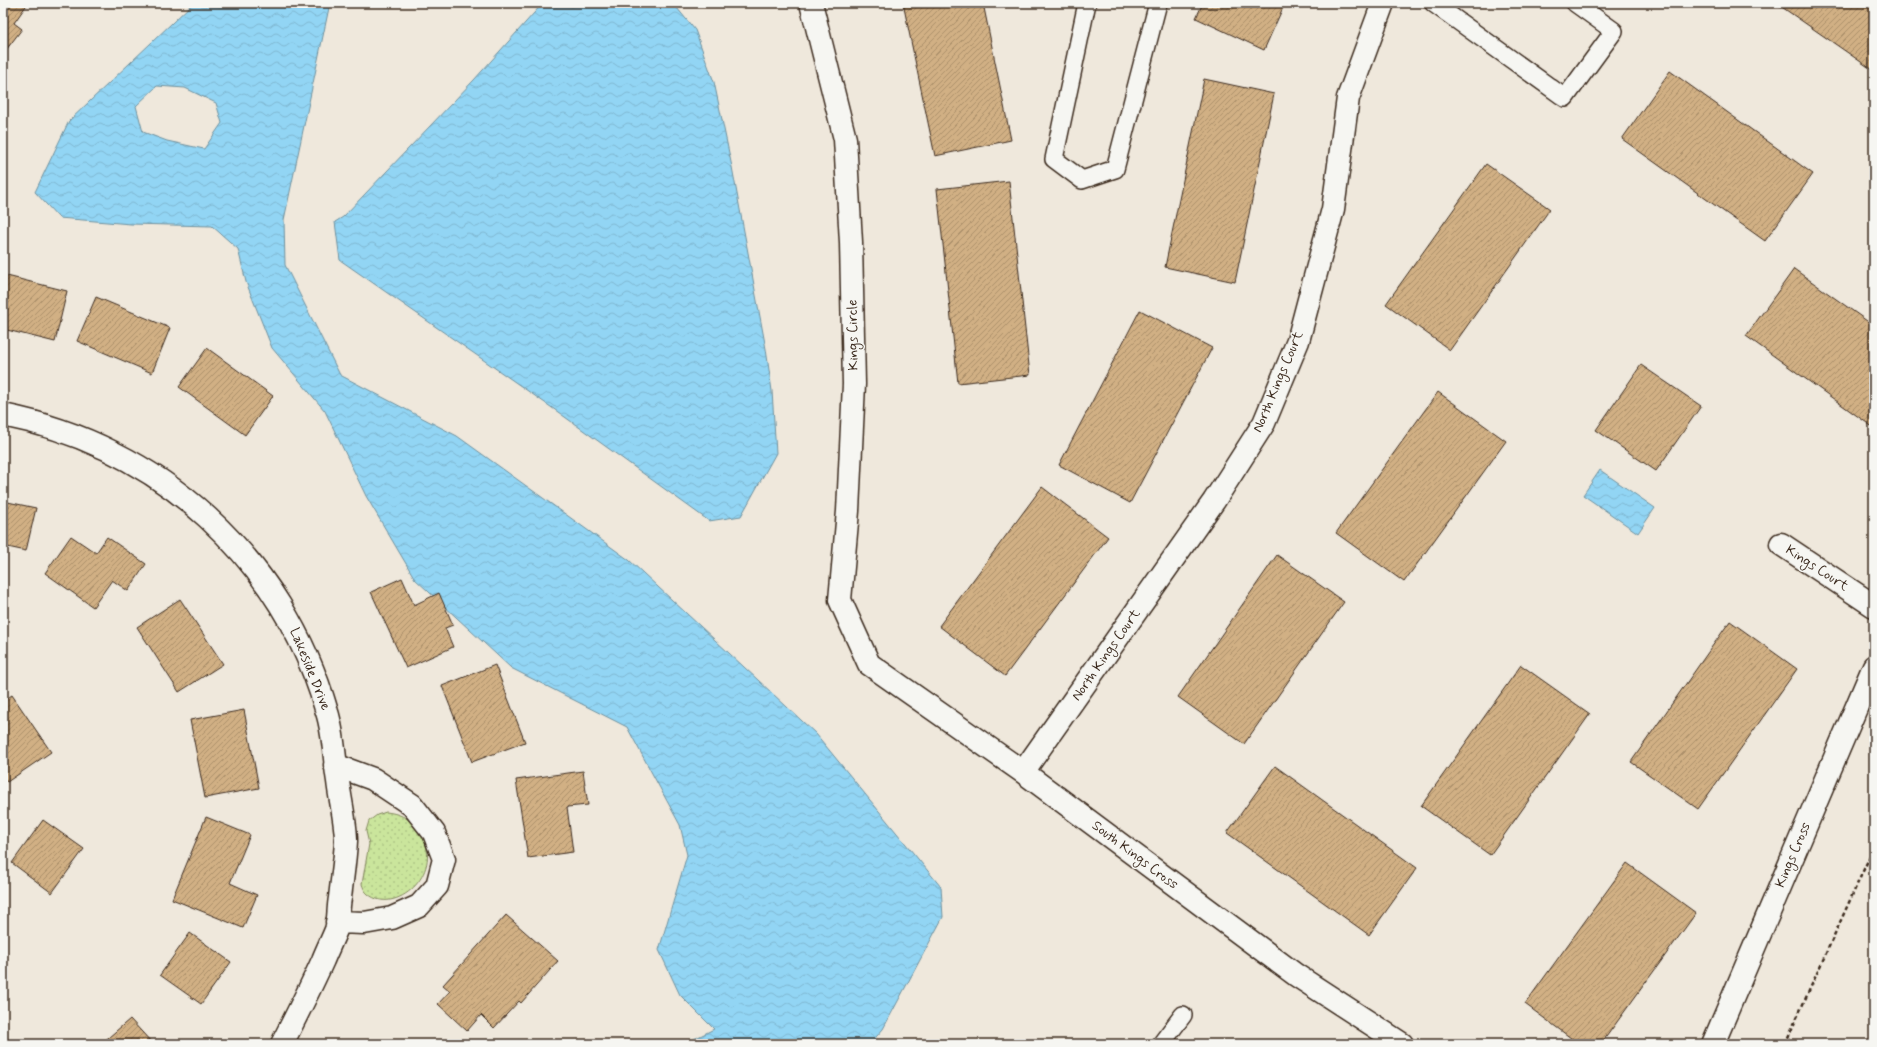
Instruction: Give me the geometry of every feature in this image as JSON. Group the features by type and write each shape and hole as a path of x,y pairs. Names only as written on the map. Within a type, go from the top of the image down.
{"street":[{"name":"Kings Circle","path":"811,3 845,139 851,242 854,384 848,511 840,600 869,664"},
{"name":"North Kings Court","path":"1023,772 1214,501 1264,423 1298,341 1333,209 1348,98 1383,3"},
{"name":"Lakeside Drive","path":"3,415 62,430 98,444 132,462 187,499 225,533 251,562 292,623 307,654 328,714 346,840 336,928 308,994 282,1044"},
{"name":"Kings Court","path":"1781,544 1874,606"},
{"name":"South Kings Cross","path":"869,664 1023,772 1296,975 1402,1044"},
{"name":"Kings Cross","path":"1713,1044 1874,666"},
{"path":"335,765 373,779 412,805 434,833 444,859 437,886 419,906 392,918 364,923 337,922"}],"lane":[{"path":"1087,3 1054,159 1082,180 1115,169 1158,3"},
{"path":"1433,3 1565,98 1614,31 1575,3"},
{"path":"1161,1044 1183,1015"}],"path":[{"path":"1786,1044 1874,847"}],"green space":[{"path":"386,812 402,816 419,830 427,850 427,864 422,877 413,888 403,896 391,900 379,900 368,894 362,884 369,844 366,831 369,821 377,815"}],"water":[{"path":"193,3 330,3 284,220 285,265 340,375 457,436 629,560 816,734 941,887 943,917 883,1029 870,1044 684,1044 714,1029 680,995 659,950 687,855 680,825 627,727 511,668 415,579 366,496 325,411 272,348 246,282 238,249 212,226 131,224 59,218 35,192 69,121","holes":["157,86 185,88 216,103 222,123 204,149 167,141 143,132 136,106"]},
{"path":"543,3 677,3 677,8 695,30 714,82 732,167 766,349 772,391 776,453 741,516 709,521 558,412 340,260 335,222 343,217 474,80"},
{"path":"1600,470 1655,508 1638,533 1583,495"}],"building":[{"path":"3,3 28,3 14,23 22,29 3,54"},
{"path":"903,3 983,3 1011,140 935,156"},
{"path":"1203,3 1285,3 1264,50 1196,18"},
{"path":"1776,3 1874,3 1874,71"},
{"path":"1670,71 1813,174 1765,241 1622,139"},
{"path":"1204,79 1274,94 1235,282 1165,267"},
{"path":"1486,164 1550,209 1450,350 1386,304"},
{"path":"1009,181 1030,375 958,383 937,189"},
{"path":"1794,269 1874,326 1874,428 1746,336"},
{"path":"3,275 67,291 55,342 3,329"},
{"path":"96,297 170,328 152,373 77,341"},
{"path":"1140,310 1212,348 1130,503 1059,465"},
{"path":"207,348 273,396 245,435 179,387"},
{"path":"1641,365 1701,406 1656,471 1596,430"},
{"path":"1438,392 1506,441 1404,582 1336,533"},
{"path":"1042,487 1108,537 1005,676 939,626"},
{"path":"3,501 36,508 26,551 3,546"},
{"path":"71,536 96,553 107,537 146,564 128,591 112,580 93,607 45,573"},
{"path":"1277,555 1344,602 1244,744 1178,697"},
{"path":"402,578 414,605 439,593 453,625 445,628 453,647 406,668 371,592"},
{"path":"180,599 223,664 179,692 137,627"},
{"path":"1730,621 1797,669 1698,809 1631,762"},
{"path":"495,665 525,742 472,762 442,686"},
{"path":"1521,665 1590,714 1490,855 1421,806"},
{"path":"12,695 51,752 7,782 3,777 3,701"},
{"path":"244,710 259,788 205,798 190,720"},
{"path":"1275,766 1417,868 1369,935 1227,833"},
{"path":"583,771 588,805 567,807 573,852 528,858 516,780"},
{"path":"206,817 250,835 230,883 257,895 243,928 172,899"},
{"path":"43,820 84,849 52,893 12,863"},
{"path":"1627,863 1696,913 1601,1044 1579,1044 1525,1004"},
{"path":"506,915 558,961 521,1003 519,1001 494,1028 481,1015 467,1031 438,1004 450,991 443,985"},
{"path":"190,933 231,962 201,1004 160,975"},
{"path":"130,1019 153,1044 101,1044"}]}
